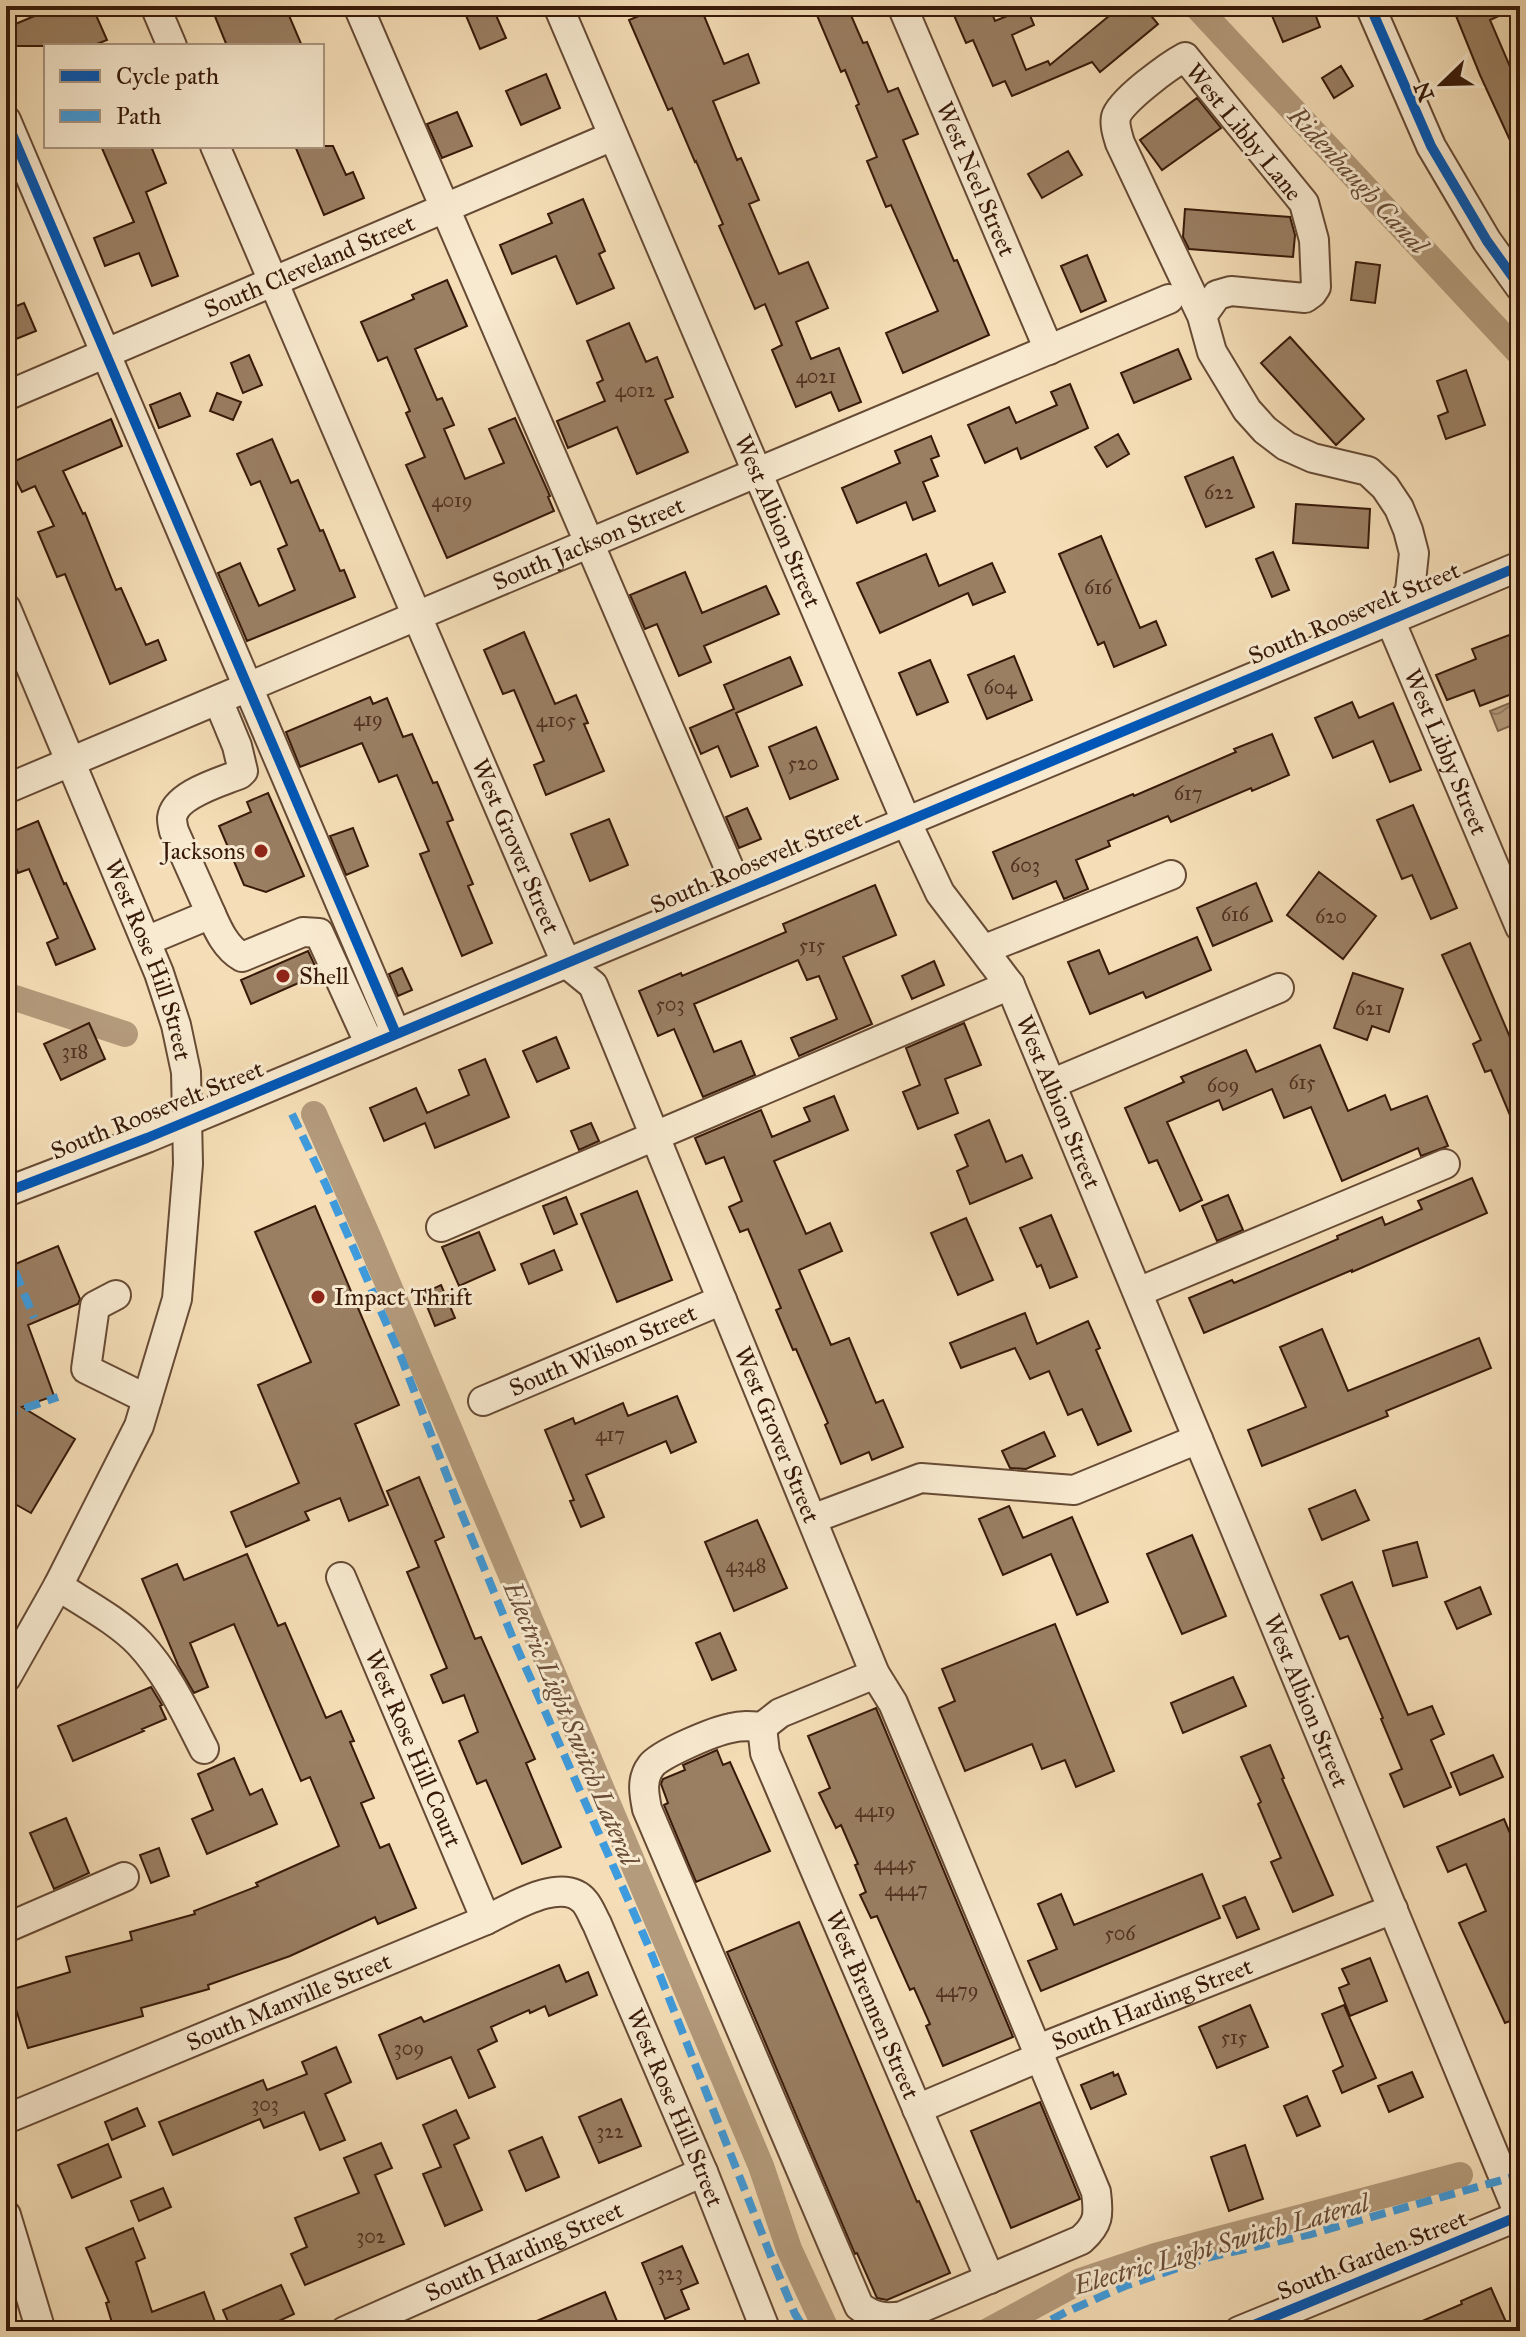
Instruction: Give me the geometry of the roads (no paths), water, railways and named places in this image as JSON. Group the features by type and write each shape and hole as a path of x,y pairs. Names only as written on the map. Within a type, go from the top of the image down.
{"street":[{"path":"155,6 171,44"},
{"path":"358,6 739,891"},
{"name":"West Albion Street","path":"558,6 906,821 940,893 1010,985 1520,2217"},
{"name":"West Neel Street","path":"902,6 1049,350"},
{"path":"1370,6 1431,146 1487,241 1520,287"},
{"name":"West Libby Lane","path":"1202,316 1217,295 1231,291 1305,298 1316,287 1314,240 1304,203 1185,57 1170,65 1121,108 1115,119 1120,143 1202,316 1212,352 1247,410 1265,430 1286,446 1313,458 1368,471 1385,487 1399,508 1414,553 1410,591 1390,620"},
{"path":"6,120 396,1034"},
{"name":"South Cleveland Street","path":"6,396 613,136"},
{"name":"West Grover Street","path":"216,148 566,963 593,985 875,1674 893,1703 1096,2192 1097,2220 1081,2240 902,2316 877,2317 859,2306 647,1809 643,1793 650,1766 659,1757 728,1728 746,1725 762,1727"},
{"name":"South Jackson Street","path":"6,789 1169,299"},
{"name":"South Roosevelt Street","path":"6,1192 187,1121 1520,566"},
{"name":"West Rose Hill Street","path":"6,608 159,973 176,1025 186,1072 188,1164 177,1299 139,1426 58,1586 6,1678"},
{"name":"West Libby Street","path":"1390,620 1520,927"},
{"path":"218,700 237,746 243,771 193,793 177,806 172,816 174,831 218,931 233,952 242,957 303,932 319,933 370,1045"},
{"path":"985,949 1171,875"},
{"path":"146,941 211,914"},
{"path":"441,1227 1010,985"},
{"path":"1051,1084 1279,988"},
{"path":"1138,1292 1445,1164"},
{"path":"116,1295 95,1306 86,1369 147,1399"},
{"name":"South Wilson Street","path":"483,1401 722,1300"},
{"path":"812,1519 921,1478 1074,1490 1198,1439"},
{"name":"West Rose Hill Court","path":"341,1577 486,1920"},
{"path":"58,1586 137,1641 168,1679 204,1749"},
{"path":"762,1727 780,1713 875,1674"},
{"name":"West Brennen Street","path":"762,1727 765,1753 990,2279"},
{"path":"6,1928 124,1877"},
{"name":"South Manville Street","path":"6,2119 545,1893 574,1893"},
{"name":"West Rose Hill Street","path":"574,1893 585,1902 597,1924 703,2172 766,2331"},
{"name":"South Harding Street","path":"917,2109 1040,2057 1046,2046 1393,1909"},
{"name":"South Harding Street","path":"345,2331 703,2172"},
{"path":"6,2215 41,2331"},
{"name":"South Garden Street","path":"1239,2331 1520,2217"}],"water":[{"path":"1520,699 1520,722 1498,731 1490,711"}],"waterway":[{"name":"Ridenbaugh Canal","path":"1196,6 1520,354"},
{"name":"Electric Light Switch Lateral","path":"6,995 125,1034"},
{"name":"Electric Light Switch Lateral","path":"314,1114 761,2166 789,2249 827,2331"},
{"name":"Electric Light Switch Lateral","path":"988,2331 1080,2281 1155,2256 1460,2175"}],"place":[{"name":"Jacksons","path":"261,851"},
{"name":"Shell","path":"283,976"},
{"name":"Impact Thrift","path":"318,1297"}]}
